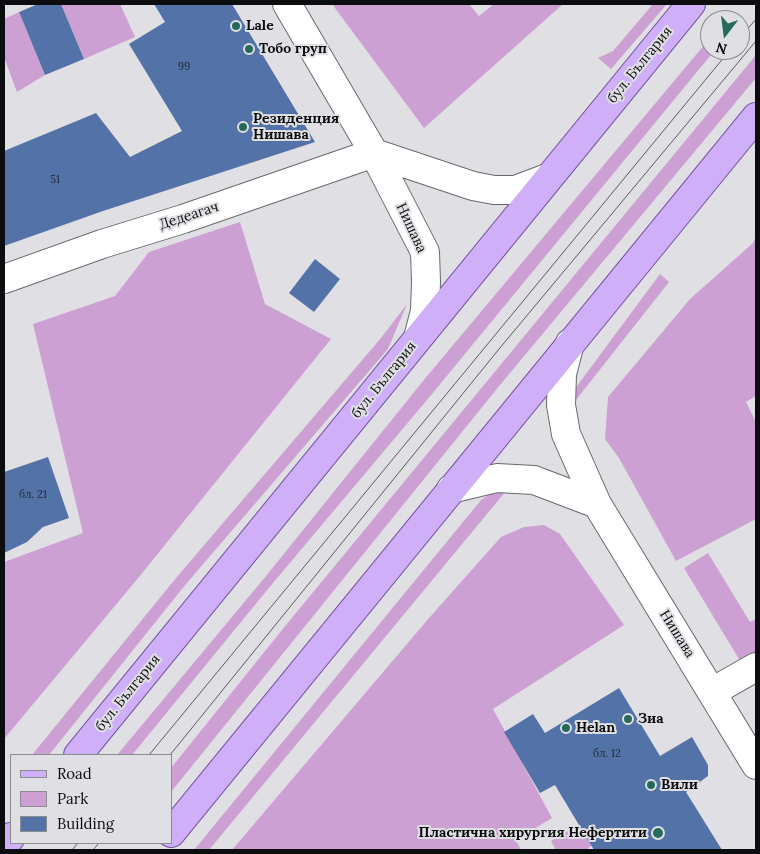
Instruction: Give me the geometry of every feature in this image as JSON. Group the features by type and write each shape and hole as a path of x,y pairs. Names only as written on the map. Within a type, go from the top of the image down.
{"main road":[{"name":"бул. България","path":"79,754 547,178 691,4"},
{"path":"172,832 756,117"}],"street":[{"name":"Нишава","path":"287,4 374,153 425,252 425,311 418,338"},
{"path":"374,153 473,186 494,190 515,190 547,178"},
{"name":"Дедеагач","path":"4,279 102,244 191,216 374,153"},
{"name":"Нишава","path":"570,343 562,374 561,405 566,434 597,504 756,765"},
{"path":"451,489 497,478 534,480 597,504"},
{"path":"712,692 756,667"}],"green space":[{"path":"61,4 120,4 135,37 84,59"},
{"path":"332,4 469,4 479,16 494,4 563,4 424,128"},
{"path":"653,4 667,4 611,69 598,58 613,51"},
{"path":"19,12 45,75 17,92 4,57 4,19"},
{"path":"700,50 700,60 707,60 432,394 133,754 118,754 266,576 423,381"},
{"path":"756,55 756,78 500,385 172,791 172,767 286,625"},
{"path":"240,222 265,304 331,339 139,577 4,739 4,562 83,533 33,324 115,296 149,252"},
{"path":"756,236 756,396 746,402 756,422 756,519 676,561 619,458 605,439 608,397 690,299 753,243"},
{"path":"660,274 669,282 572,405 574,390"},
{"path":"407,304 388,349 186,584 50,754 33,754 176,578 381,338"},
{"path":"506,491 209,850 194,850 481,500 493,492"},
{"path":"544,525 560,534 624,625 493,709 552,818 516,840 521,850 232,850 429,618 501,537 524,527"},
{"path":"708,553 750,622 756,619 756,656 742,664 684,568"},
{"path":"599,813 612,835 588,848 588,850 556,850 551,841"}],"building":[{"path":"38,4 61,4 84,59 45,75 19,12"},
{"path":"154,4 232,4 315,142 103,211 4,246 4,151 96,113 130,157 182,131 129,44 165,22"},
{"path":"315,259 340,279 314,312 289,293"},
{"path":"48,457 69,518 43,527 27,542 4,553 4,472"},
{"path":"619,688 660,756 692,737 708,765 708,776 686,792 722,850 594,850 555,785 540,793 504,732 533,714 545,733"}],"tram line":[{"path":"750,26 756,19"},
{"path":"171,754 499,349 756,41"},
{"path":"150,754 722,60"},
{"path":"72,850 77,844"},
{"path":"93,850 98,844"}],"place":[{"name":"Lale","path":"236,26"},
{"name":"Тобо груп","path":"249,49"},
{"name":"Резиденция Нишава","path":"243,127"},
{"name":"Зиа","path":"628,719"},
{"name":"Helan","path":"566,728"},
{"name":"Вили","path":"651,785"},
{"name":"Пластична хирургия Нефертити","path":"658,833"}]}
